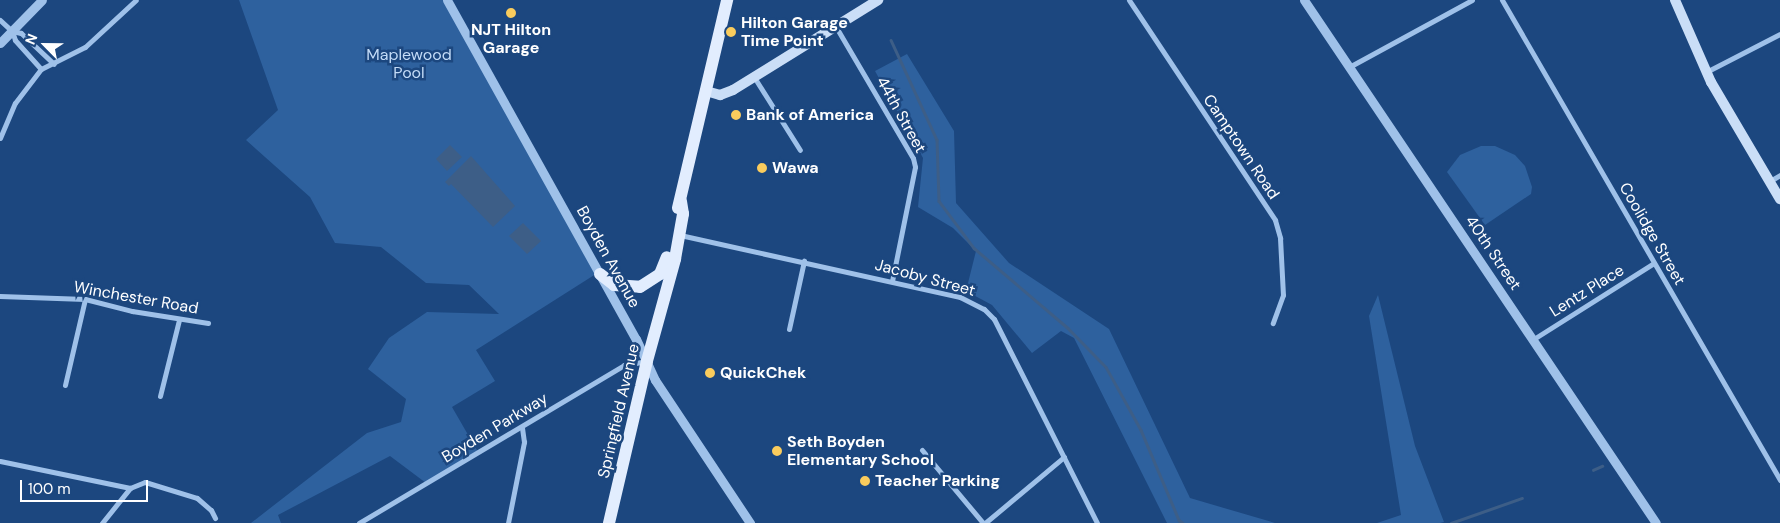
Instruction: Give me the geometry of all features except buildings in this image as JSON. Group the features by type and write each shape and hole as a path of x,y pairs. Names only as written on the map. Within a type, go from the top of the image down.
{"main road":[{"name":"Springfield Avenue","path":"660,308 657,302 727,0"},
{"path":"706,91 720,95 754,77 878,0"},
{"path":"1675,0 1706,72 1780,198"},
{"name":"Springfield Avenue","path":"609,523 660,308 665,304 679,235 681,201"},
{"path":"600,274 614,285 640,287 660,274 667,258"}],"street":[{"path":"0,43 42,0"},
{"path":"0,138 15,103 42,69 85,47 136,0"},
{"name":"Boyden Avenue","path":"447,0 600,274 670,404 750,523"},
{"name":"Camptown Road","path":"1130,0 1275,220 1280,238 1283,295 1273,323"},
{"name":"40th Street","path":"1304,0 1656,523"},
{"path":"1349,67 1472,0"},
{"name":"Coolidge Street","path":"1502,0 1780,480"},
{"path":"0,20 12,31 15,40 42,69"},
{"name":"44th Street","path":"836,26 913,158 915,166 892,281"},
{"path":"12,31 21,33 54,64"},
{"path":"1706,72 1780,34"},
{"path":"754,77 800,150"},
{"path":"1770,181 1780,175"},
{"name":"Jacoby Street","path":"679,235 804,261 960,297 984,309 994,319 1097,523"},
{"path":"789,328 804,261"},
{"name":"Lentz Place","path":"1532,340 1654,263"},
{"name":"Winchester Road","path":"0,296 85,299 178,320 208,323"},
{"path":"65,385 85,299"},
{"path":"160,396 178,320"},
{"name":"Boyden Parkway","path":"359,523 624,365 647,361"},
{"path":"508,523 524,442 522,427"},
{"path":"922,450 984,523 1064,457"},
{"path":"0,461 130,488"},
{"path":"102,523 130,488 145,482 197,498 211,510 215,518"}],"green space":[{"name":"Maplewood Pool","path":"239,0 443,0 599,272 476,350 495,381 452,407 478,452 426,483 390,456 278,515 281,523 251,523 367,433 401,422 406,399 368,369 389,338 427,312 499,314 469,285 426,283 381,247 335,243 310,197 246,140 278,110"},
{"path":"907,54 954,131 956,203 1009,263 1109,329 1190,498 1275,523 1167,523 1074,338 1061,331 1032,353 992,305 966,291 976,251 953,228 918,207 923,158 875,71"},
{"path":"1481,146 1495,146 1515,155 1525,166 1532,187 1531,194 1485,225 1447,172 1460,155"},
{"path":"1378,295 1415,446 1444,522 1377,523 1401,515 1369,316"}],"shaded area":[{"path":"450,145 462,157 447,171 436,159"},
{"path":"471,156 515,206 493,227 451,184 449,186 445,182"},
{"path":"523,223 541,241 527,254 509,236"}],"waterway":[{"path":"891,40 937,140 939,201 974,248 1068,328 1106,367 1141,430 1179,520 1183,523"},
{"path":"1593,470 1602,466"},
{"path":"1451,523 1522,498"}],"place":[{"name":"NJT Hilton Garage","path":"511,13"},
{"name":"Hilton Garage Time Point","path":"731,32"},
{"name":"Bank of America","path":"736,115"},
{"name":"Wawa","path":"762,168"},
{"name":"QuickChek","path":"710,373"},
{"name":"Seth Boyden Elementary School","path":"777,451"},
{"name":"Teacher Parking","path":"865,481"}]}
